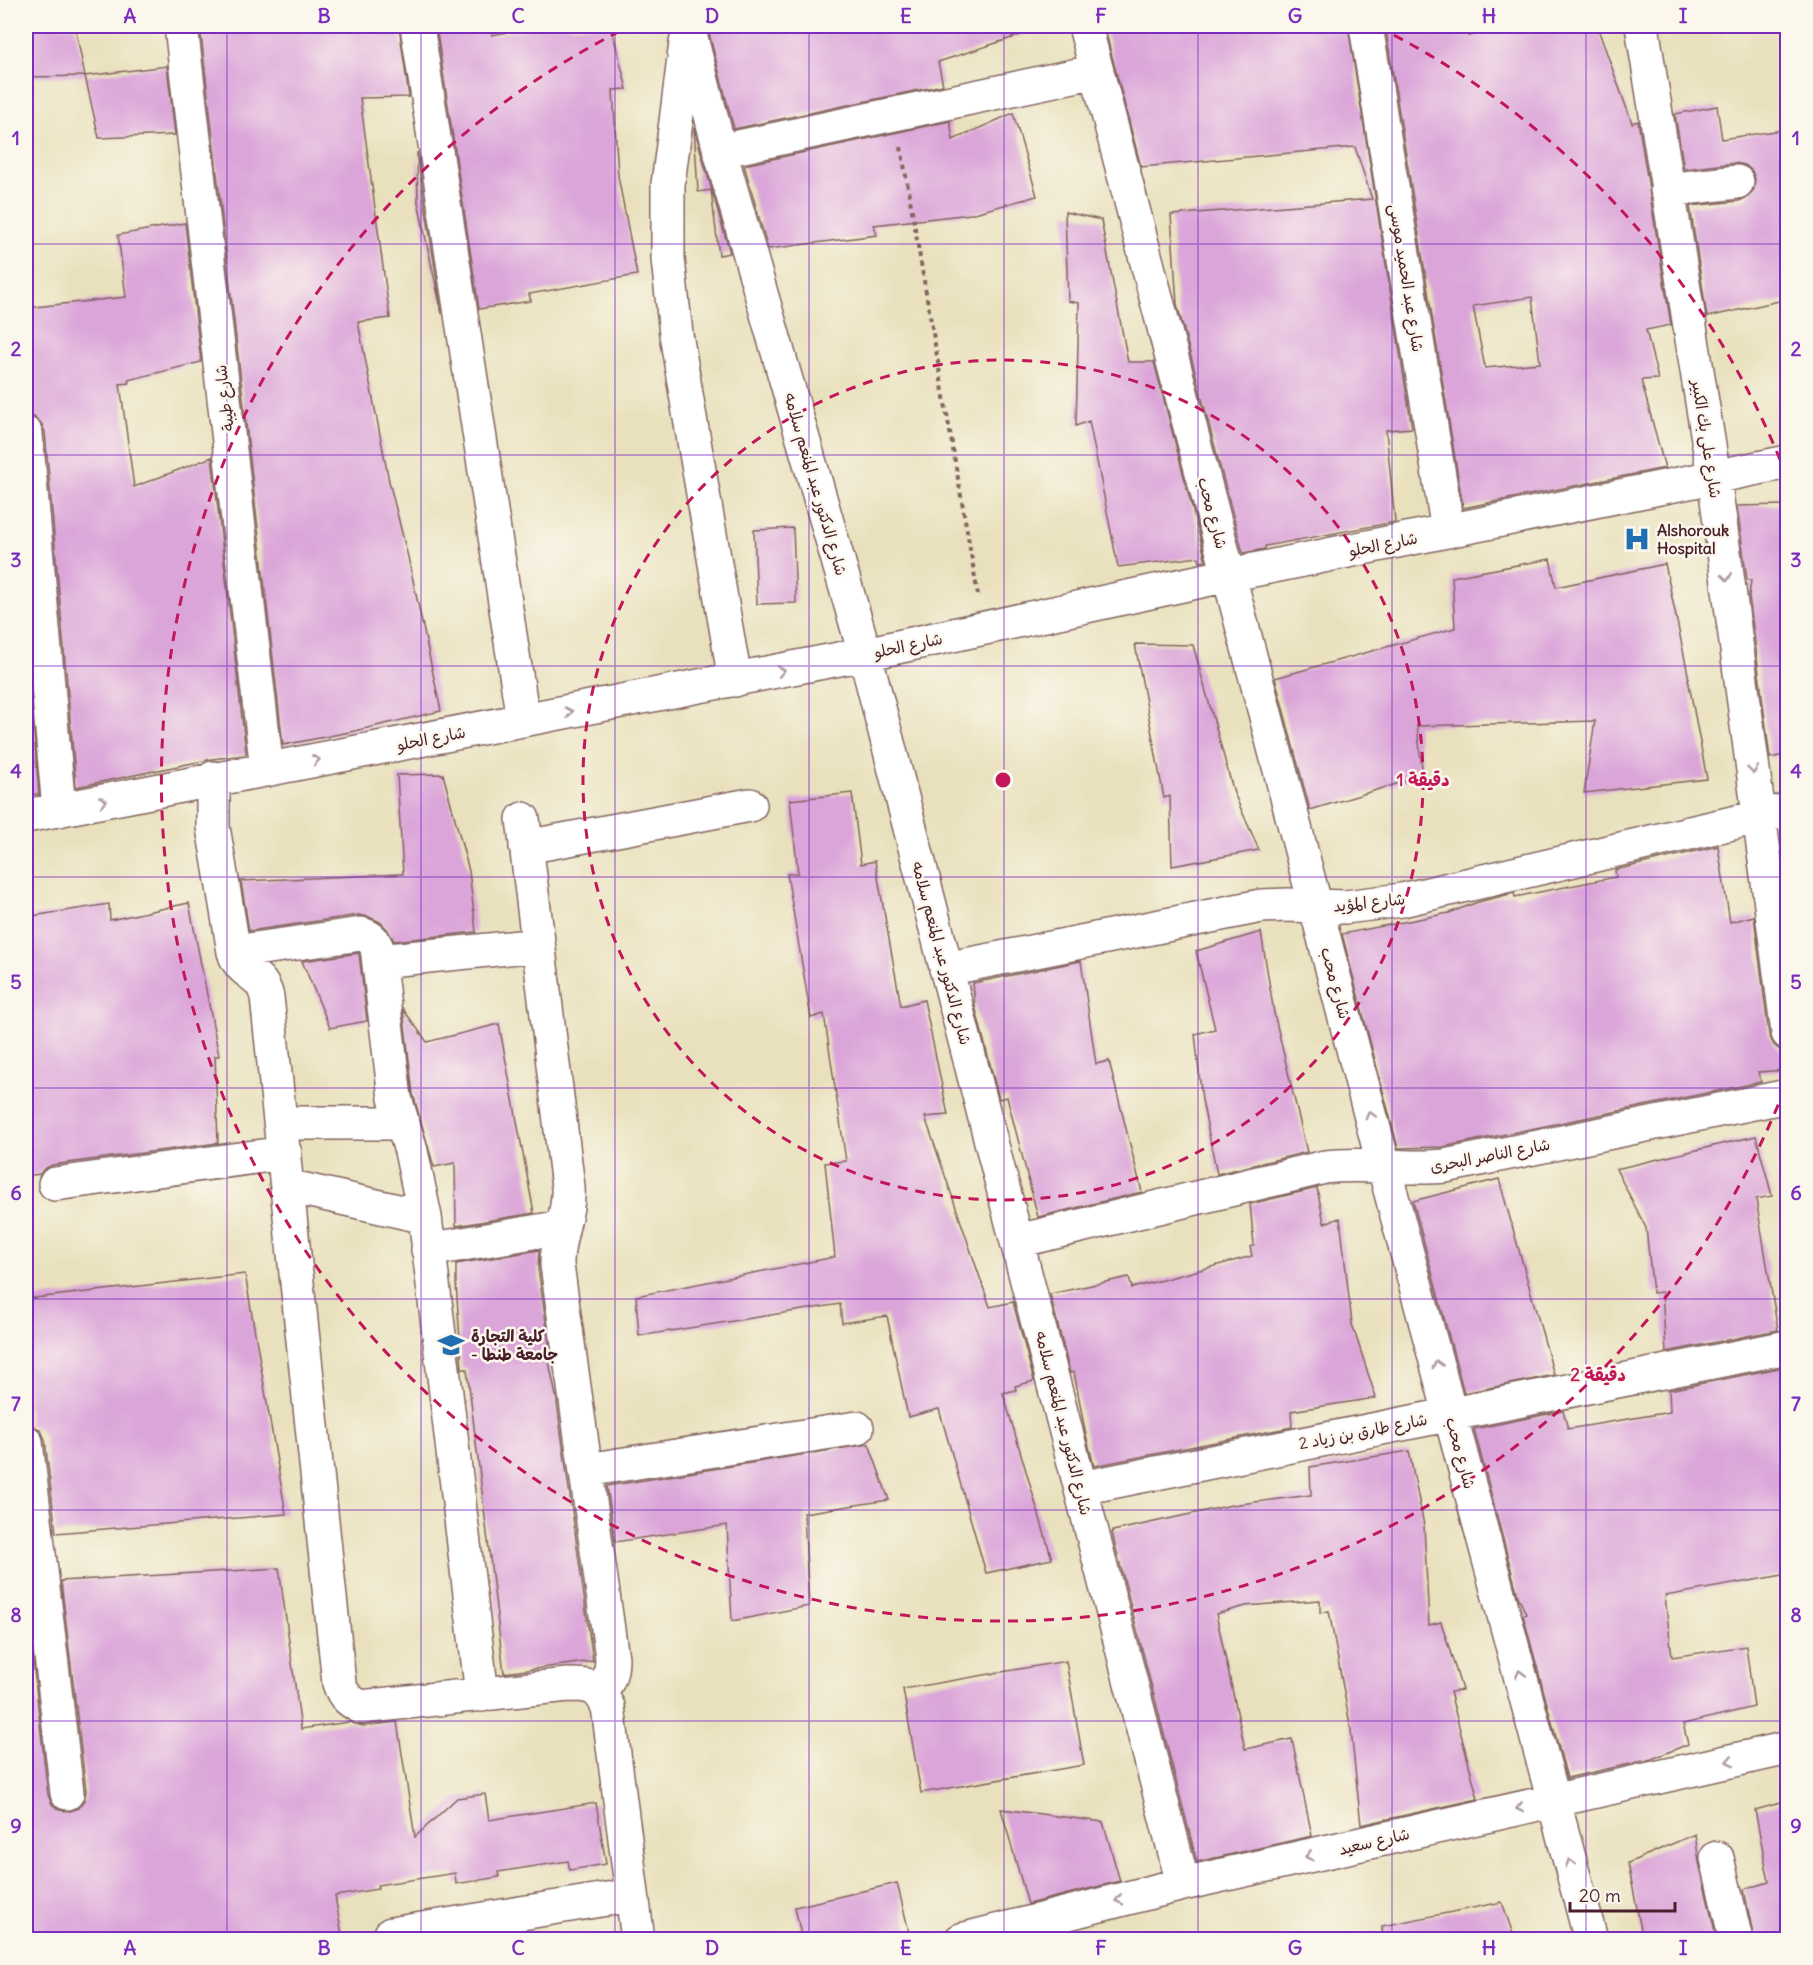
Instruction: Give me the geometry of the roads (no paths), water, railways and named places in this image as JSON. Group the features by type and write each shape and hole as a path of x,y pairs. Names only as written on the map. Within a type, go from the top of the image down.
{"street":[{"name":"شارع طيبة","path":"181,26 267,770"},
{"path":"417,26 523,720"},
{"path":"688,26 668,183 669,259 676,334 735,680"},
{"name":"شارع الدكتور عبد المنعم سلامه","path":"688,26 720,151 865,654 1182,1884"},
{"name":"شارع محب","path":"1085,26 1384,1167 1591,1940"},
{"name":"شارع عبد الحميد موسى","path":"1366,26 1448,531"},
{"name":"شارع على بك الكبير","path":"1642,26 1714,477 1773,813 1788,1033"},
{"path":"720,151 1097,71"},
{"path":"1667,190 1737,182"},
{"path":"26,434 59,810"},
{"name":"شارع الحلو","path":"26,816 213,778 267,770 865,654 1229,575 1788,462"},
{"path":"213,778 213,827 234,952 240,966 260,980 265,988 283,1138 339,1683 343,1694 350,1702 361,1707 568,1685 587,1685 601,1692 608,1707 638,1940"},
{"path":"601,1692 608,1683 612,1671 612,1658 557,1265 558,1240 569,1201 568,1187 525,833 750,805"},
{"name":"شارع المؤيد","path":"946,969 1261,906 1374,905 1402,900 1773,813"},
{"path":"234,952 360,934 374,941 379,961 390,1070 401,1123 411,1152 424,1217 482,1695"},
{"path":"379,961 538,945"},
{"name":"شارع الناصر البحرى","path":"1018,1241 1325,1167 1364,1164 1424,1168 1445,1166 1788,1096"},
{"path":"55,1184 283,1138 401,1123"},
{"path":"288,1186 424,1217"},
{"path":"428,1250 562,1227"},
{"name":"شارع طارق بن زياد 2","path":"1081,1488 1788,1347"},
{"path":"586,1470 857,1428"},
{"path":"26,1443 67,1793"},
{"name":"شارع سعيد","path":"961,1940 1182,1884 1788,1748"},
{"path":"1717,1857 1736,1940"},
{"path":"391,1934 481,1930 632,1895"}],"place":[{"name":"Alshorouk Hospital","path":"1637,539"},
{"name":"كلية التجارة - جامعة طنطا","path":"451,1345"}]}
